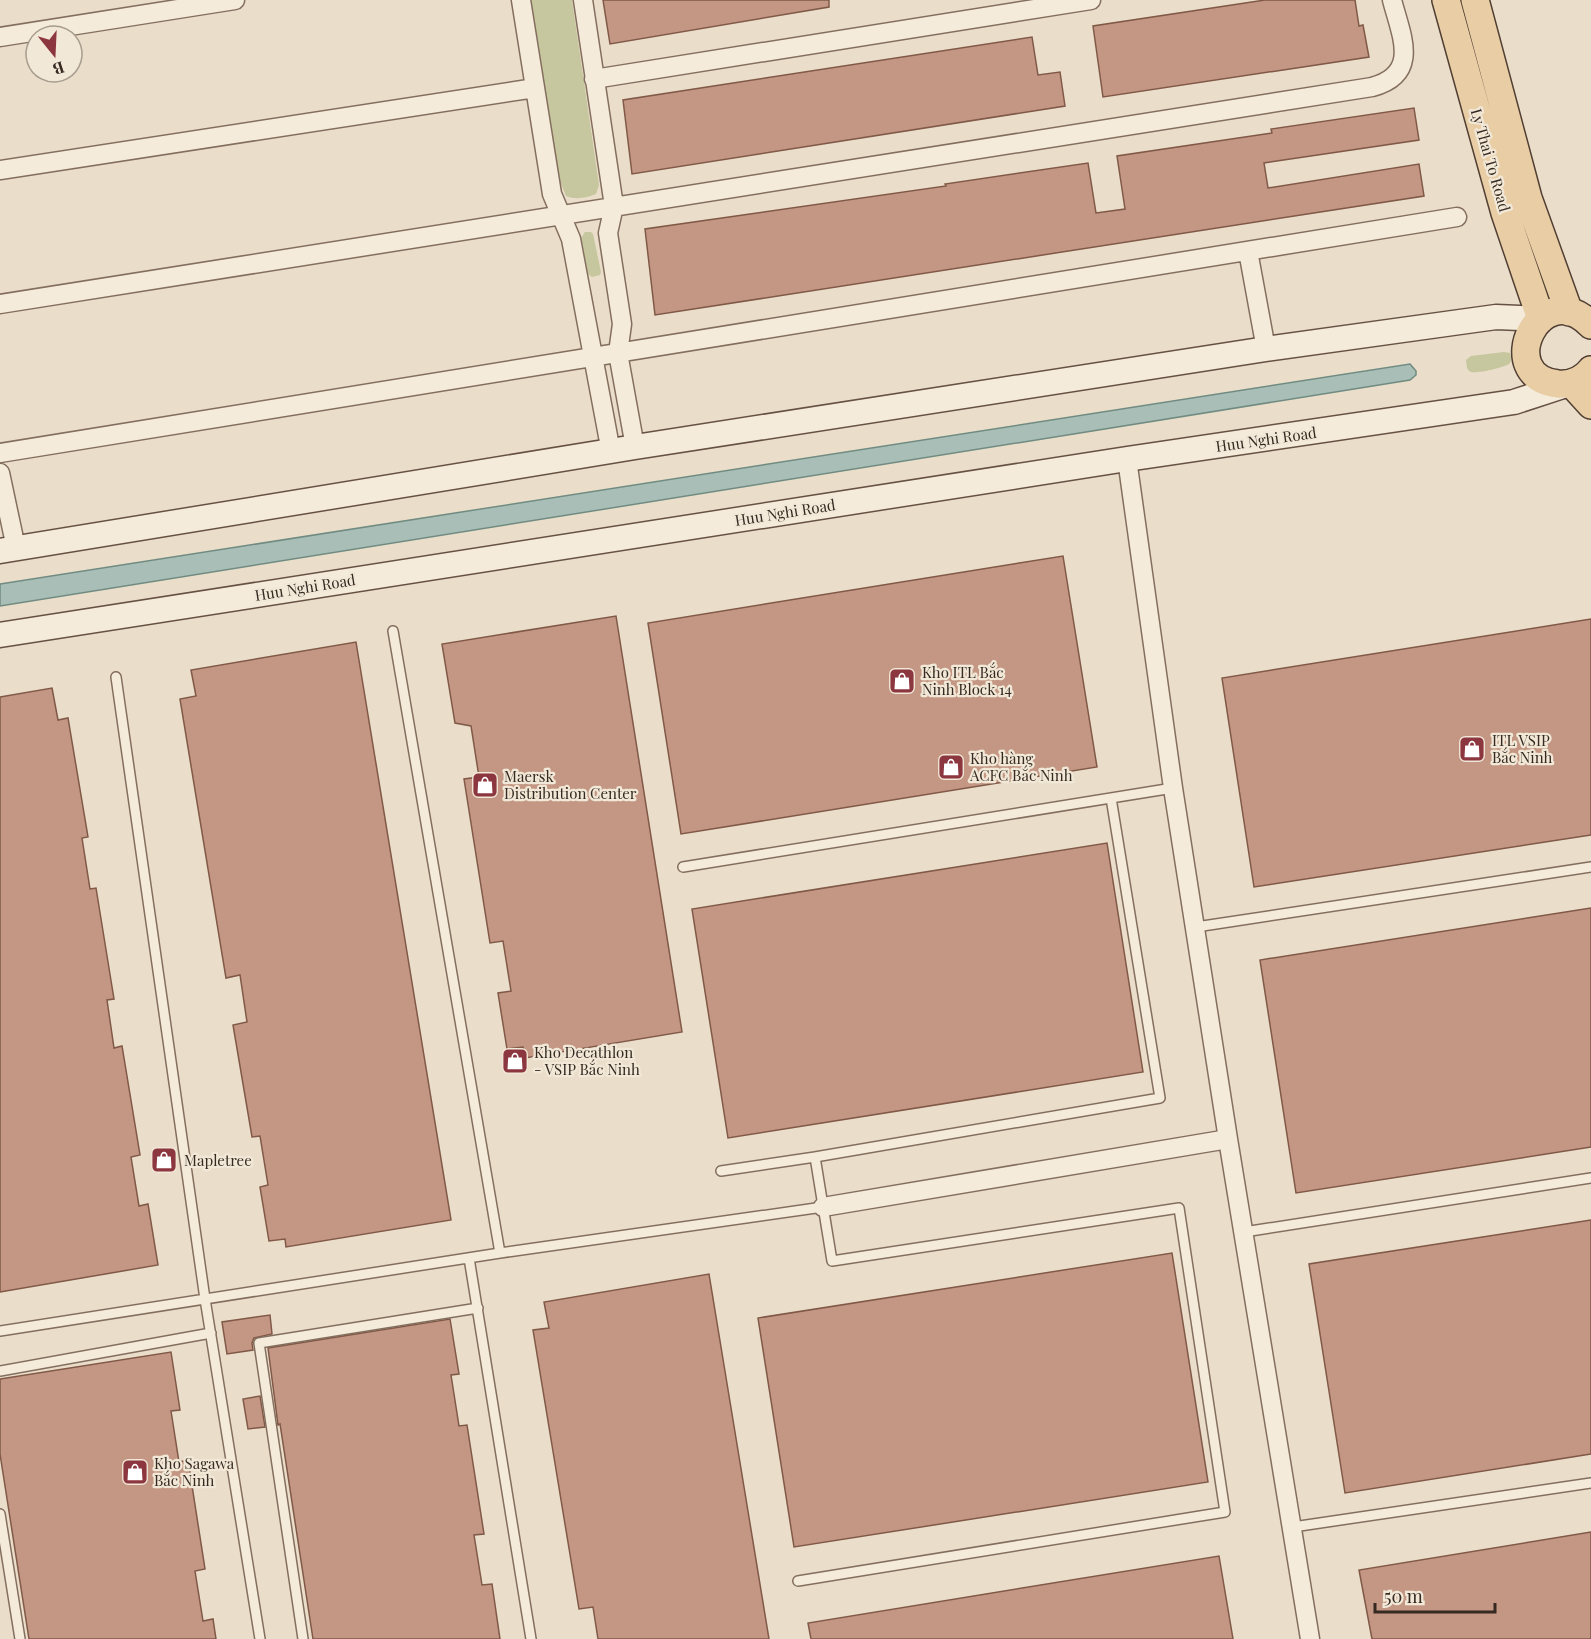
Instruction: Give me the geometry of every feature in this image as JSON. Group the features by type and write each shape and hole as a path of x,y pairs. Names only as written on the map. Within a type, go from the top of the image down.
{"main road":[{"name":"Ly Thai To Road","path":"1446,0 1505,213 1541,319"},
{"name":"Ly Thai To Road","path":"1475,0 1528,198 1584,314"},
{"path":"1584,314 1551,313 1532,328 1526,340 1528,362 1542,378 1555,384 1583,376 1591,405"},
{"path":"8,549 635,447 1266,349 1496,317 1541,319"},
{"name":"Huu Nghi Road","path":"0,635 1127,459 1514,402 1583,376"}],"street":[{"path":"0,37 235,0"},
{"path":"520,0 552,194 571,239 611,452"},
{"path":"583,0 614,206 608,233 622,324 618,353 635,447"},
{"path":"594,79 1091,0"},
{"path":"0,304 1380,85 1396,74 1405,56 1405,47 1392,0"},
{"path":"0,170 535,88"},
{"path":"0,453 1457,217"},
{"path":"1248,251 1266,349"},
{"path":"1127,459 1173,788 1310,1639"},
{"path":"0,473 8,549"},
{"path":"823,1207 1228,1139"}],"lane":[{"path":"393,631 500,1253"},
{"path":"116,677 205,1299 260,1639"},
{"path":"683,867 1173,788"},
{"path":"721,1171 1160,1098 1111,798"},
{"path":"1196,927 1591,867"},
{"path":"798,1581 1225,1512 1179,1208 832,1261 815,1157"},
{"path":"1244,1232 1591,1178"},
{"path":"0,1331 500,1253 823,1207"},
{"path":"470,1258 531,1639"},
{"path":"303,1639 259,1343 478,1308"},
{"path":"0,1371 211,1333"},
{"path":"1293,1527 1591,1483"},
{"path":"0,1514 20,1639"}],"green space":[{"path":"529,0 572,0 599,185 596,194 577,198 566,196 559,179"},
{"path":"585,232 593,234 601,272 600,275 592,277 588,274 581,238"},
{"path":"1510,353 1511,360 1508,365 1479,372 1471,372 1467,368 1466,360 1471,356"}],"shaded area":[{"path":"1410,364 1416,371 1416,375 1410,380 0,606 0,584"}],"building":[{"path":"603,0 829,0 829,7 610,44"},
{"path":"1265,0 1355,0 1359,26 1363,25 1369,57 1103,97 1093,26"},
{"path":"1032,37 1038,75 1060,72 1065,106 632,174 623,100"},
{"path":"1414,108 1419,140 1264,163 1268,188 1419,164 1424,196 655,315 645,229 946,186 945,184 1088,163 1096,213 1125,209 1117,156 1272,133 1271,129"},
{"path":"1063,556 1097,767 681,834 648,623"},
{"path":"616,616 682,1032 525,1058 523,1047 507,1049 498,993 511,991 503,941 490,943 464,779 479,777 471,726 455,723 442,644"},
{"path":"1591,619 1591,835 1254,887 1222,678"},
{"path":"356,642 451,1220 286,1247 285,1239 269,1241 260,1187 268,1185 260,1136 252,1137 233,1025 247,1022 240,975 226,978 180,699 196,696 191,670"},
{"path":"52,688 58,720 68,718 88,837 82,838 90,889 96,888 114,999 107,1000 114,1048 122,1046 140,1155 131,1157 139,1206 148,1204 158,1265 0,1292 0,697"},
{"path":"1107,843 1143,1072 728,1138 692,909"},
{"path":"1591,908 1591,1147 1296,1193 1260,960"},
{"path":"1591,1220 1591,1454 1345,1493 1309,1264"},
{"path":"1172,1253 1208,1482 794,1547 758,1318"},
{"path":"709,1274 769,1639 598,1639 593,1607 579,1609 533,1330 549,1328 544,1302"},
{"path":"270,1315 272,1334 254,1338 253,1350 227,1354 222,1322"},
{"path":"450,1319 459,1374 451,1375 459,1426 467,1425 484,1534 474,1535 482,1585 492,1584 500,1639 313,1639 280,1424 278,1425 268,1348"},
{"path":"171,1352 180,1410 171,1411 179,1462 188,1460 205,1569 195,1571 203,1621 213,1619 216,1639 29,1639 0,1454 0,1379"},
{"path":"260,1396 265,1427 248,1429 243,1399"},
{"path":"1591,1532 1591,1639 1372,1639 1359,1570"},
{"path":"1219,1556 1233,1639 811,1639 808,1623"}],"place":[{"name":"Kho ITL Bắc Ninh Block 14","path":"902,681"},
{"name":"ITL VSIP Bắc Ninh","path":"1472,749"},
{"name":"Kho hàng ACFC Bắc Ninh","path":"951,767"},
{"name":"Maersk Distribution Center","path":"485,785"},
{"name":"Kho Decathlon - VSIP Bắc Ninh","path":"515,1061"},
{"name":"Mapletree","path":"164,1160"},
{"name":"Kho Sagawa Bắc Ninh","path":"135,1472"}]}
